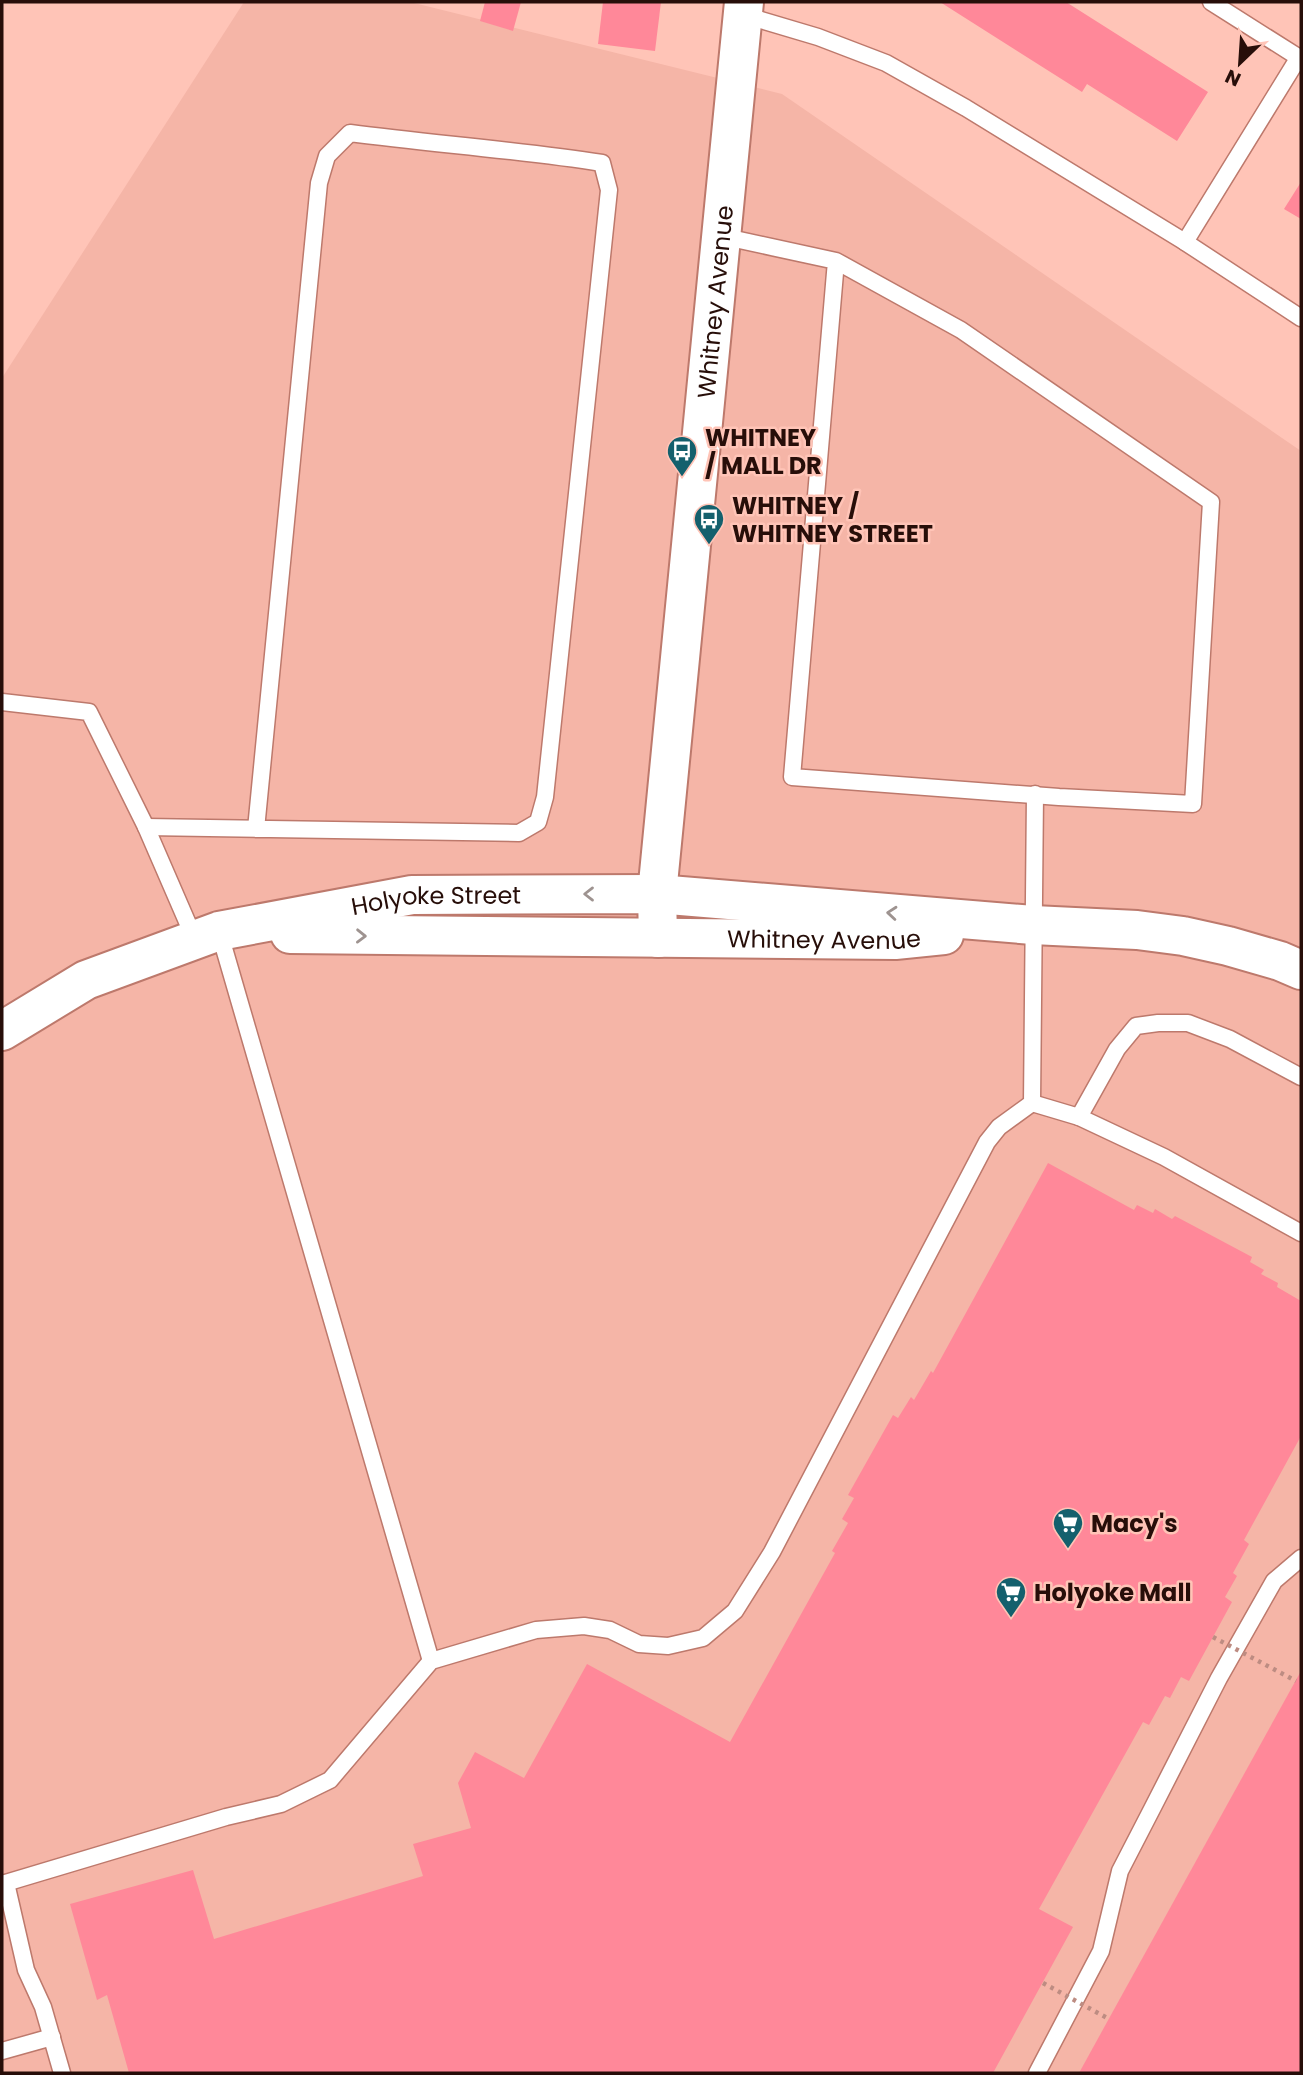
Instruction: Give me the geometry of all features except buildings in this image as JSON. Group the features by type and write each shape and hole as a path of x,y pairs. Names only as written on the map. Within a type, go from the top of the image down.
{"main road":[{"name":"Whitney Avenue","path":"743,8 657,894 658,938 895,940 1033,925"},
{"name":"Whitney Avenue","path":"657,894 1033,925 1137,930 1184,936 1228,946 1301,970"},
{"name":"Holyoke Street","path":"2,1031 86,981 207,936 412,895 657,894"},
{"name":"Holyoke Street","path":"207,936 658,938"}],"lane":[{"path":"1185,242 1300,58 1212,2"},
{"path":"743,8 886,63 966,108 1185,242 1301,318"},
{"path":"146,827 256,829 519,833 538,821 547,784 609,190 602,163 350,133 327,156 318,183 256,829"},
{"path":"720,236 836,261 961,330 1211,502 1193,804 792,777 836,261"},
{"path":"2,702 89,712 146,827 207,936 432,1661"},
{"path":"1032,1103 1035,794"},
{"path":"1079,1117 1117,1049 1136,1026 1188,1023 1230,1039 1301,1077"},
{"path":"1032,1103 1079,1117 1164,1157 1301,1233"},
{"path":"62,2073 43,2007 26,1970 4,1884 226,1817 281,1804 330,1780 432,1661 536,1630 584,1626 610,1630 639,1644 668,1646 703,1638 735,1611 772,1552 987,1142 999,1126 1032,1103"},
{"path":"1037,2073 1101,1951 1120,1871 1146,1819 1219,1678 1274,1581 1301,1558"},
{"path":"2,2051 52,2037"}],"path":[{"path":"1213,1637 1296,1681"},
{"path":"1043,1983 1109,2019"}],"shaded area":[{"name":"Holyoke Mall","path":"244,2 410,2 782,94 1301,451 1301,2073 2,2073 2,378"}],"place":[{"name":"WHITNEY / MALL DR","path":"682,478"},
{"name":"WHITNEY / WHITNEY STREET","path":"709,546"},
{"name":"Macy's","path":"1068,1550"},
{"name":"Holyoke Mall","path":"1011,1619"}]}
